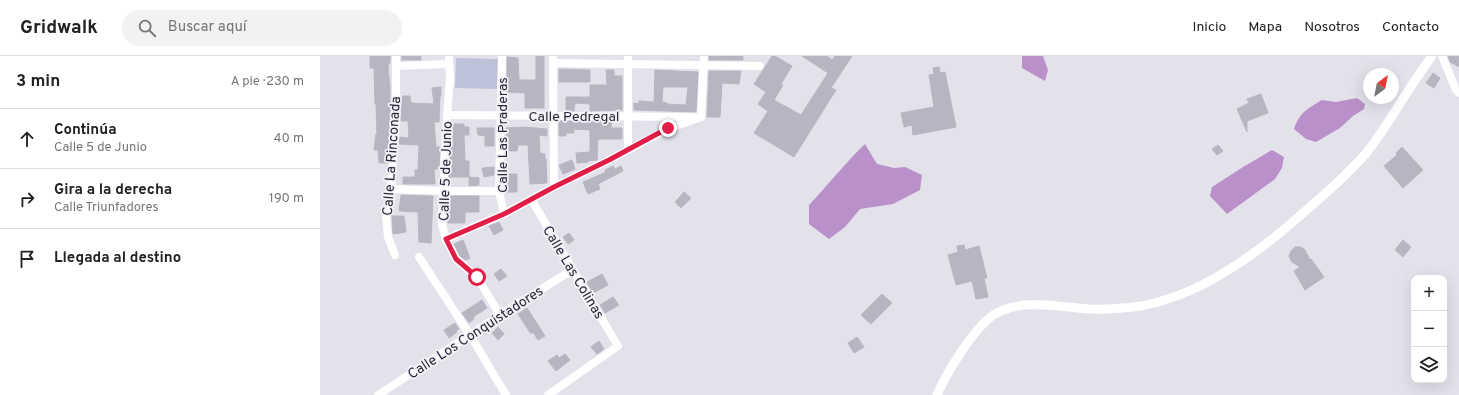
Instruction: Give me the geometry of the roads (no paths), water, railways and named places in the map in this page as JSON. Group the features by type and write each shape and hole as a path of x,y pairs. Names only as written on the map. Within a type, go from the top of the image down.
{"street":[{"name":"Calle La Rinconada","path":"395,255 388,237 386,216 391,189 396,114 396,56"},
{"name":"Calle Las Praderas","path":"502,56 500,191 504,214"},
{"path":"446,239 504,214 668,128 701,117 704,56"},
{"path":"936,395 958,356 981,326 993,316 1008,308 1027,305 1091,309 1132,307 1178,296 1224,273 1256,253 1283,232 1339,182 1366,152 1432,56"},
{"path":"1442,56 1456,90 1459,93"},
{"path":"554,187 553,59 629,60 704,65 760,66"},
{"path":"396,66 449,60"},
{"name":"Calle 5 de Junio","path":"449,60 450,79 442,225 446,239 456,259 477,277 500,315"},
{"path":"628,150 629,60"},
{"name":"Calle Pedregal","path":"447,115 701,117"},
{"path":"391,189 500,191"},
{"name":"Calle Las Colinas","path":"531,199 618,346 548,395"},
{"path":"419,257 470,335 506,395"},
{"name":"Calle Los Conquistadores","path":"378,395 572,270"}]}
